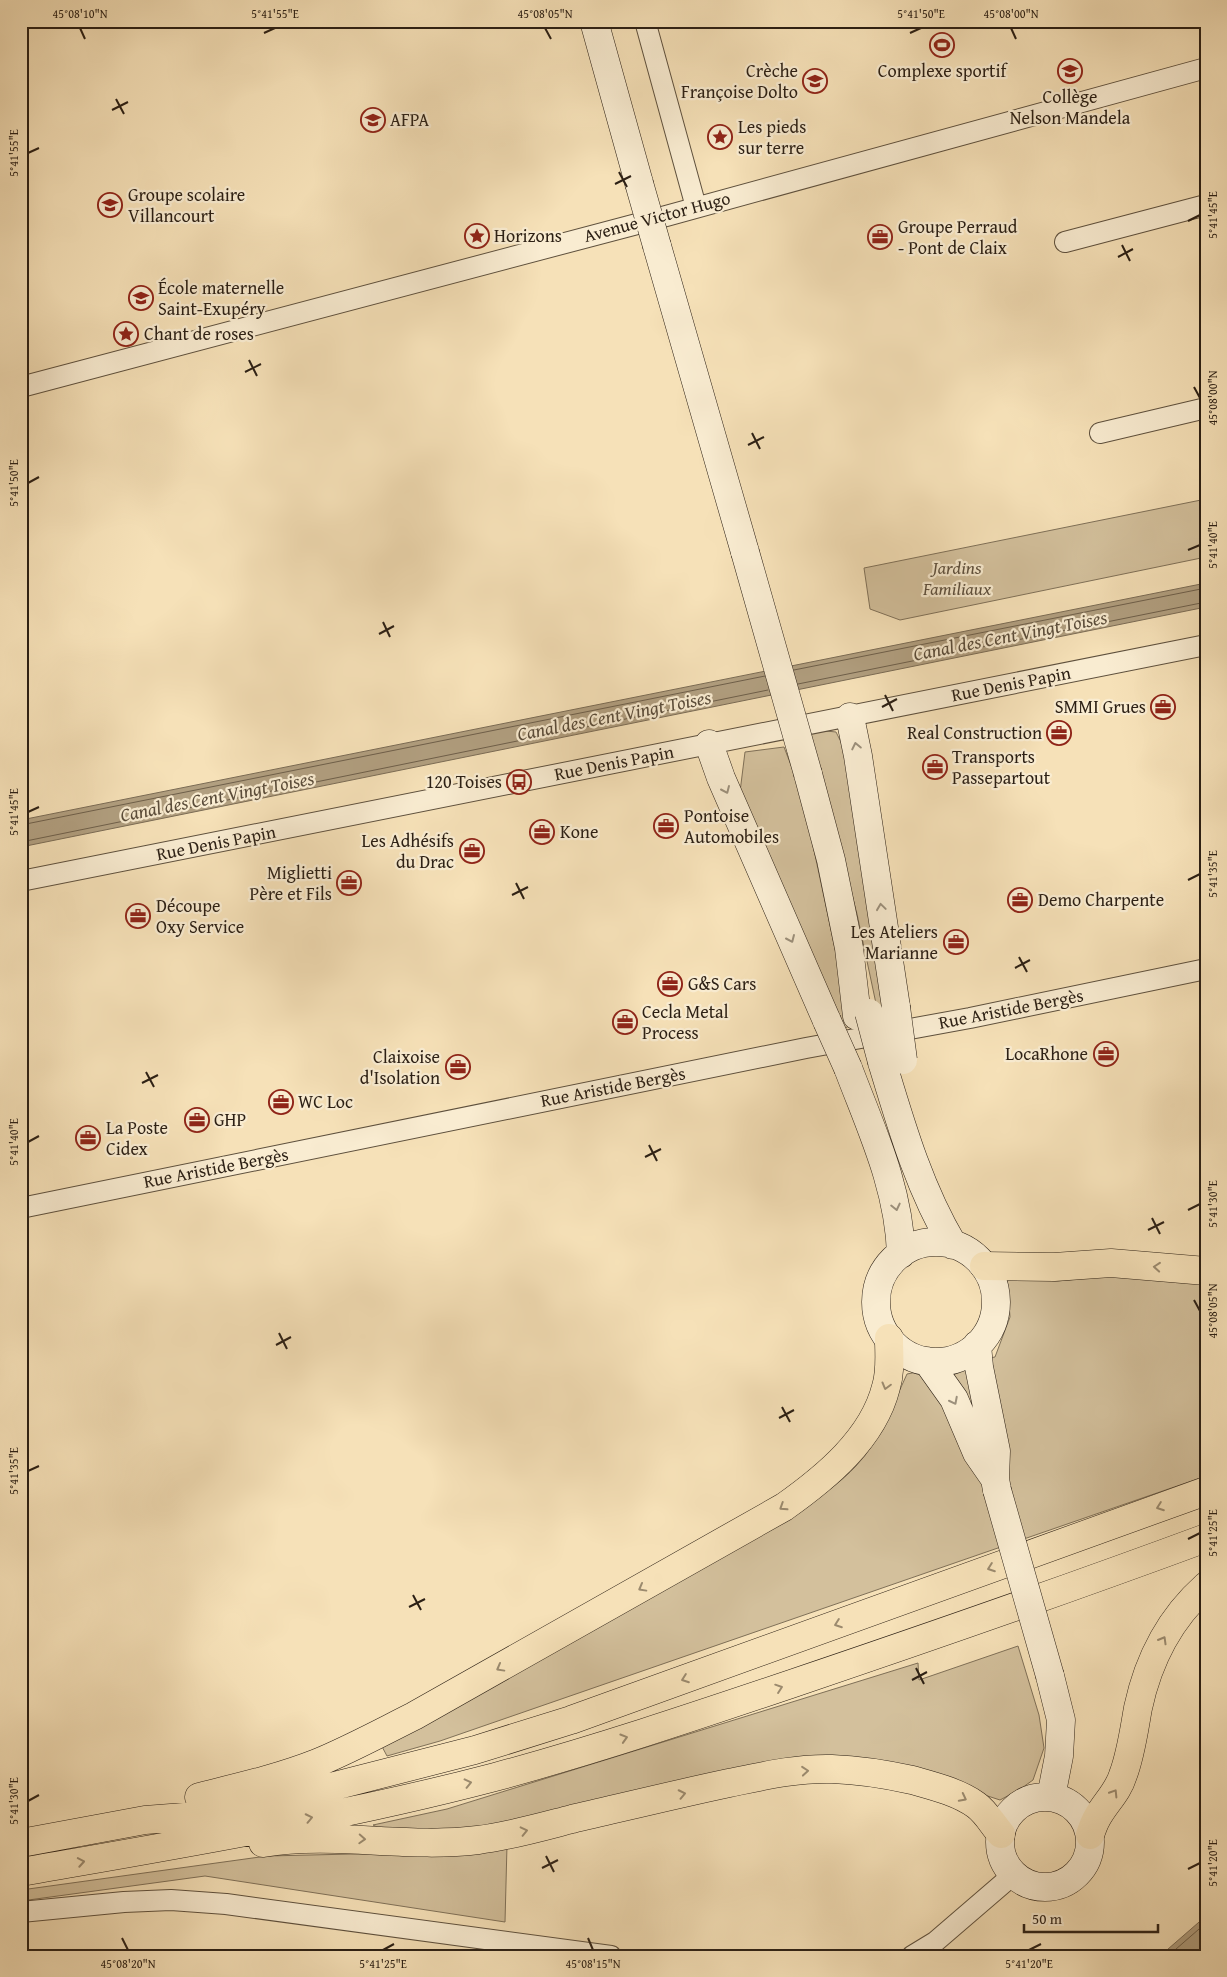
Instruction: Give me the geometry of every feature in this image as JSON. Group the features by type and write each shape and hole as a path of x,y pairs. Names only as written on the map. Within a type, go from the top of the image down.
{"highway":[{"path":"984,1266 1054,1268 1111,1263 1206,1271"},
{"path":"145,1820 192,1799 282,1776 356,1746 414,1716 784,1507 810,1488 847,1455 872,1419 886,1388 889,1373 889,1338"},
{"path":"21,1842 145,1820 197,1816 288,1797 475,1750 571,1720 1206,1491"},
{"path":"21,1872 210,1839 395,1801 494,1777 702,1714 945,1632 1206,1538"},
{"path":"1090,1835 1098,1817 1116,1792 1123,1777 1139,1706 1154,1655 1177,1617 1206,1586"},
{"path":"210,1839 241,1847 278,1840 335,1838 424,1842 478,1840 771,1775 830,1769 861,1770 889,1775 954,1793 977,1806 1001,1834"}],"main road":[{"path":"594,21 831,860 875,1063 884,1161 899,1220 901,1254"},
{"path":"850,716 858,756 896,1007 875,1063"},
{"path":"709,744 721,778 827,1021 875,1063 932,1209 953,1245"},
{"path":"926,1243 953,1245 970,1253 984,1266 994,1286 996,1307 990,1328 978,1345 954,1359 926,1361 905,1353 889,1338 879,1319 876,1298 886,1269 908,1249 926,1243"},
{"path":"978,1345 979,1367 996,1452 996,1484"},
{"path":"926,1361 954,1399 977,1452 996,1484 1061,1720 1059,1756 1052,1797"},
{"path":"1040,1797 1052,1797 1069,1804 1077,1810 1090,1835 1090,1845 1085,1863 1080,1870 1066,1882 1048,1887 1029,1884 1014,1874 1002,1856 1001,1834 1004,1823 1010,1813 1018,1805 1040,1797"}],"street":[{"path":"645,21 696,207"},
{"name":"Avenue Victor Hugo","path":"21,387 696,207 1206,68"},
{"path":"1065,242 1206,205"},
{"path":"1100,433 1206,408"},
{"name":"Rue Denis Papin","path":"21,882 1206,644"},
{"name":"Rue Aristide Bergès","path":"21,1208 806,1048 962,1020 1206,969"},
{"path":"912,1956 935,1942 1014,1874"},
{"path":"21,1912 124,1902 171,1900 226,1904 611,1956"}],"green space":[{"name":"Jardins Familiaux","path":"1206,499 1206,557 900,620 870,609 864,568"},
{"path":"816,730 836,732 855,770 889,1011 878,1013 857,914 810,734"},
{"path":"784,747 802,794 851,1024 841,1032 740,792 745,752"},
{"path":"1108,1276 1206,1282 1206,1476 440,1741 387,1756 379,1741 804,1507 831,1488 865,1456 879,1434 907,1374 995,1357 1010,1317 1007,1277 1058,1281"},
{"path":"1018,1646 1039,1715 1044,1748 1033,1780 1000,1800 929,1777 837,1760 457,1835 389,1833 373,1825 447,1809 918,1663 919,1680"},
{"path":"507,1845 505,1922 205,1876 21,1901 21,1890 267,1856 396,1853"}],"water":[{"name":"Canal des Cent Vingt Toises","path":"1206,583 1206,607 21,847 21,820"},
{"path":"1206,1916 1206,1956 1160,1956"}],"place":[{"name":"Complexe sportif","path":"942,45"},
{"name":"Collège Nelson Mandela","path":"1070,71"},
{"name":"Crèche Françoise Dolto","path":"815,81"},
{"name":"AFPA","path":"373,120"},
{"name":"Les pieds sur terre","path":"720,137"},
{"name":"Groupe scolaire Villancourt","path":"110,205"},
{"name":"Horizons","path":"477,236"},
{"name":"Groupe Perraud - Pont de Claix","path":"880,237"},
{"name":"École maternelle Saint-Exupéry","path":"141,298"},
{"name":"Chant de roses","path":"126,334"},
{"name":"SMMI Grues","path":"1163,707"},
{"name":"Real Construction","path":"1059,733"},
{"name":"Transports Passepartout","path":"935,767"},
{"name":"120 Toises","path":"519,782"},
{"name":"Pontoise Automobiles","path":"666,826"},
{"name":"Kone","path":"542,832"},
{"name":"Les Adhésifs du Drac","path":"472,851"},
{"name":"Miglietti Père et Fils","path":"349,883"},
{"name":"Demo Charpente","path":"1020,900"},
{"name":"Découpe Oxy Service","path":"138,916"},
{"name":"Les Ateliers Marianne","path":"956,942"},
{"name":"G&S Cars","path":"670,984"},
{"name":"Cecla Metal Process","path":"625,1022"},
{"name":"LocaRhone","path":"1106,1054"},
{"name":"Claixoise d'Isolation","path":"458,1067"},
{"name":"WC Loc","path":"281,1102"},
{"name":"GHP","path":"197,1120"},
{"name":"La Poste Cidex","path":"88,1138"}]}
